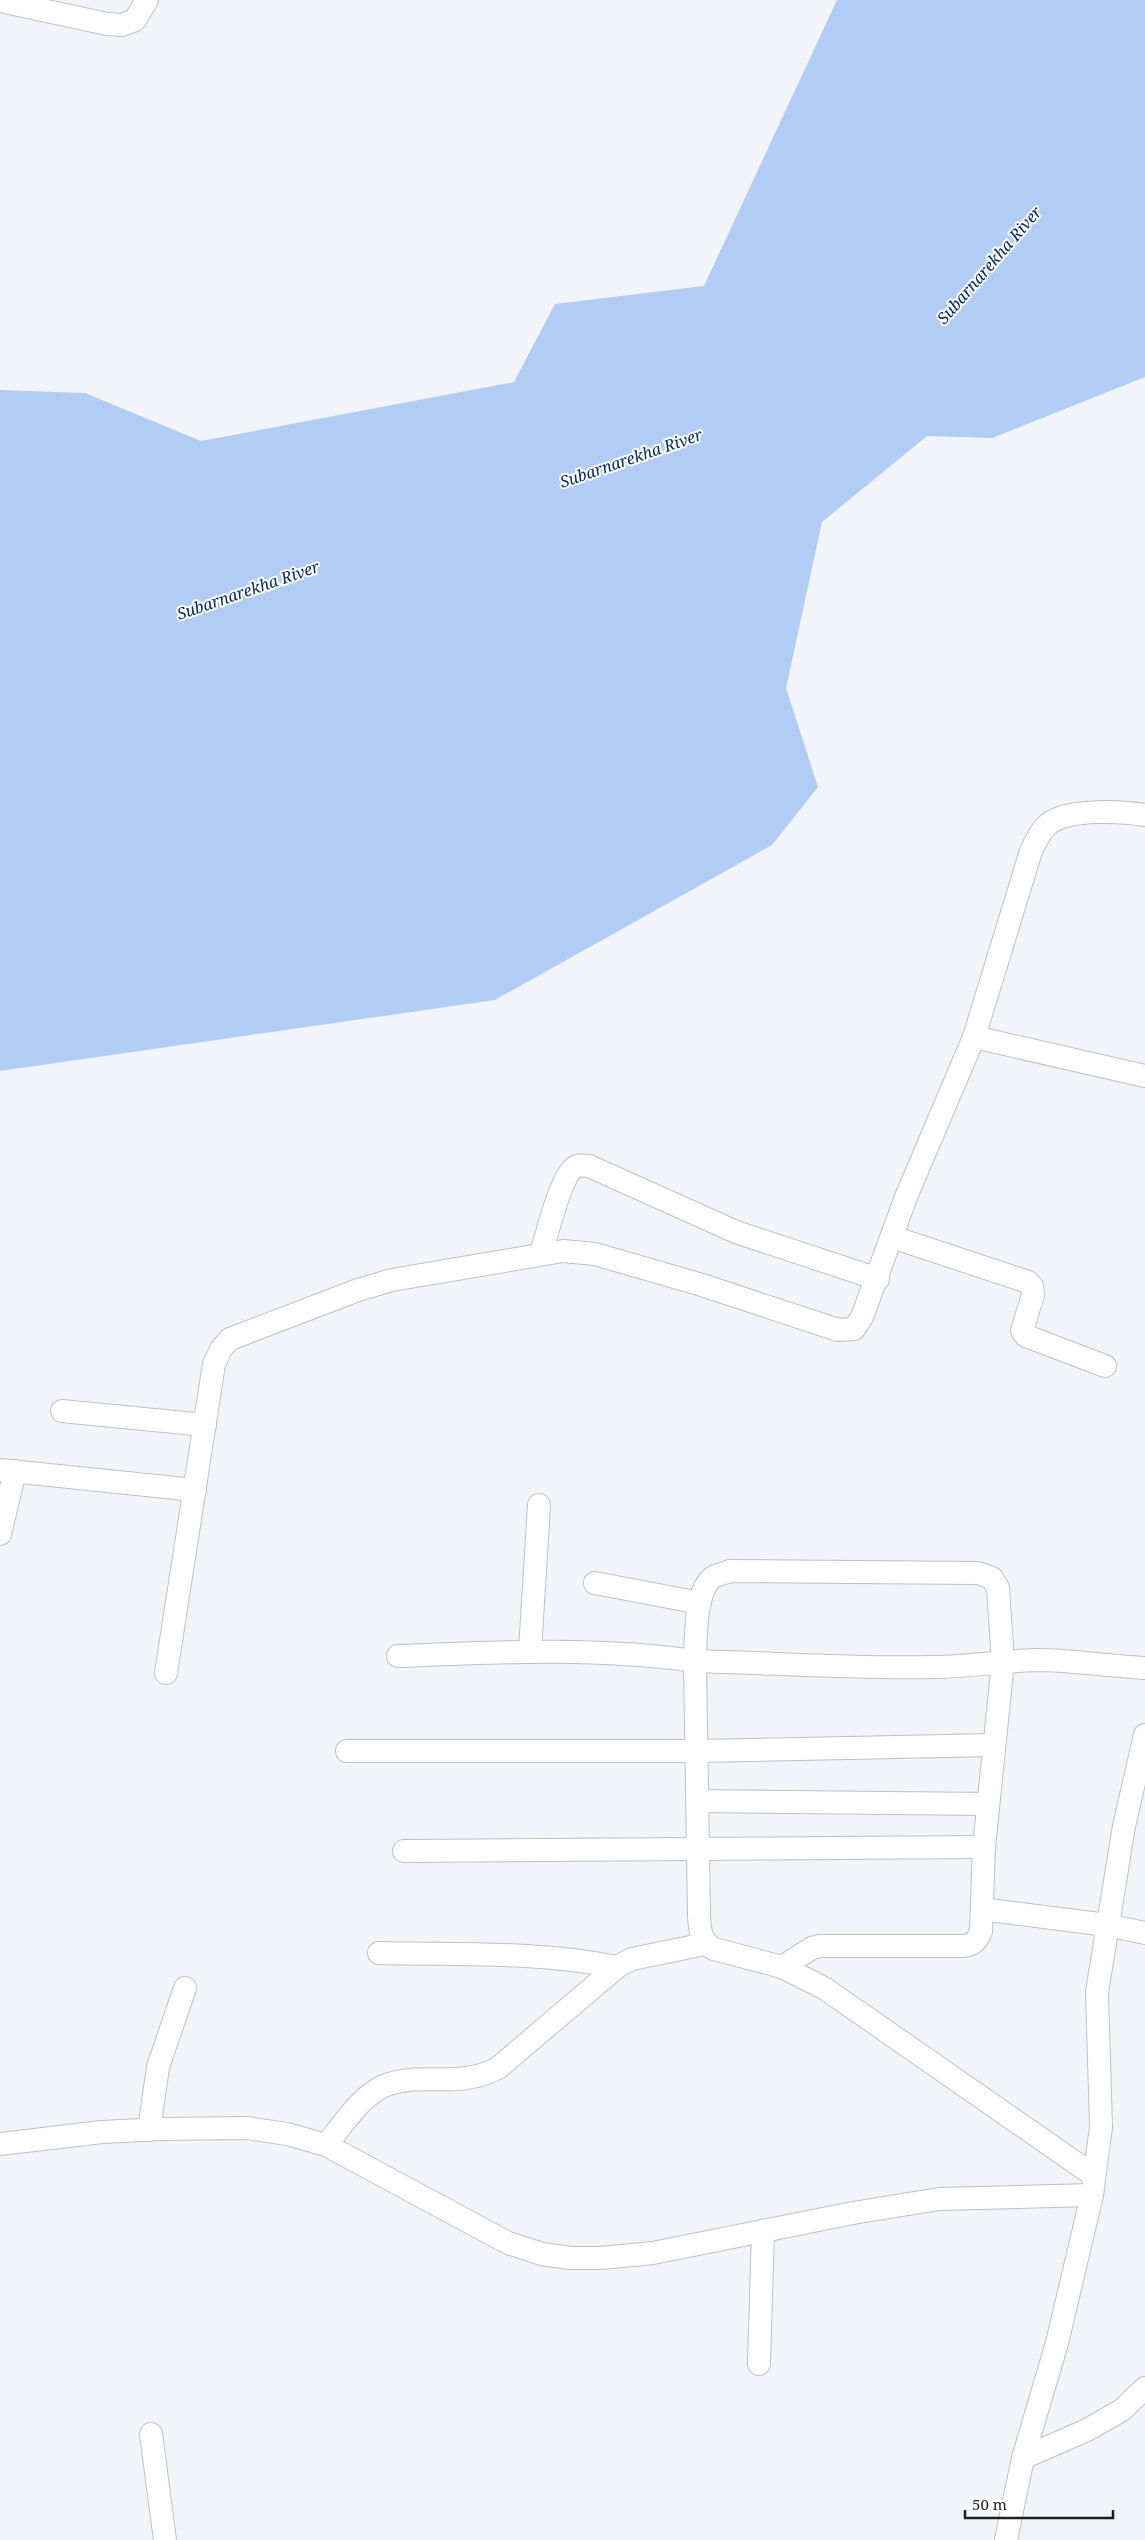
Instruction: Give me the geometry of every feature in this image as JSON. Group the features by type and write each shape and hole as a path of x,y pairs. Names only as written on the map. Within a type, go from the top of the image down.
{"street":[{"path":"0,2 107,24 122,24 135,20 148,0"},
{"path":"166,1673 196,1490 214,1364 221,1349 230,1340 243,1333 358,1290 392,1280 541,1253 580,1251 848,1331 854,1329 859,1324 878,1279 906,1197 974,1037 1031,851 1040,833 1052,822 1077,814 1099,812 1145,815"},
{"path":"974,1037 1145,1076"},
{"path":"541,1253 564,1183 571,1171 577,1166 589,1166 736,1232 878,1279"},
{"path":"892,1237 1028,1282 1032,1286 1033,1294 1022,1331 1031,1338 1105,1366"},
{"path":"62,1411 205,1425"},
{"path":"0,1534 7,1470 196,1490"},
{"path":"530,1651 539,1505"},
{"path":"782,1967 812,1948 820,1946 969,1945 978,1938 981,1931 984,1847 1003,1662 998,1588 992,1578 978,1573 730,1571 715,1576 708,1583 700,1603 694,1661 700,1934 705,1944 714,1949 782,1967 824,1988 1092,2185"},
{"path":"595,1583 700,1603"},
{"path":"398,1656 530,1651 648,1654 694,1661 934,1667 1037,1660 1145,1668"},
{"path":"1006,2540 1022,2458 1057,2343 1092,2185 1101,2127 1096,1992 1107,1925 1140,1780 1145,1735"},
{"path":"347,1752 697,1751 994,1745"},
{"path":"698,1801 988,1804"},
{"path":"404,1851 984,1847"},
{"path":"982,1909 1107,1925 1145,1934"},
{"path":"326,2145 367,2098 388,2084 467,2080 482,2076 498,2068 617,1967 632,1959 705,1944"},
{"path":"379,1953 538,1956 577,1959 617,1967"},
{"path":"149,2130 158,2068 185,1988"},
{"path":"0,2144 102,2132 149,2130 246,2128 287,2134 326,2145 508,2243 542,2254 571,2258 601,2258 653,2253 939,2199 1092,2185"},
{"path":"759,2364 762,2231"},
{"path":"1022,2458 1087,2430 1122,2410 1145,2388"},
{"path":"151,2434 165,2540"}],"water":[{"name":"Subarnarekha River","path":"837,0 1145,0 1145,377 992,438 927,436 822,522 786,688 818,787 772,845 495,1000 0,1071 0,390 85,393 201,441 514,382 555,304 704,286"}]}
